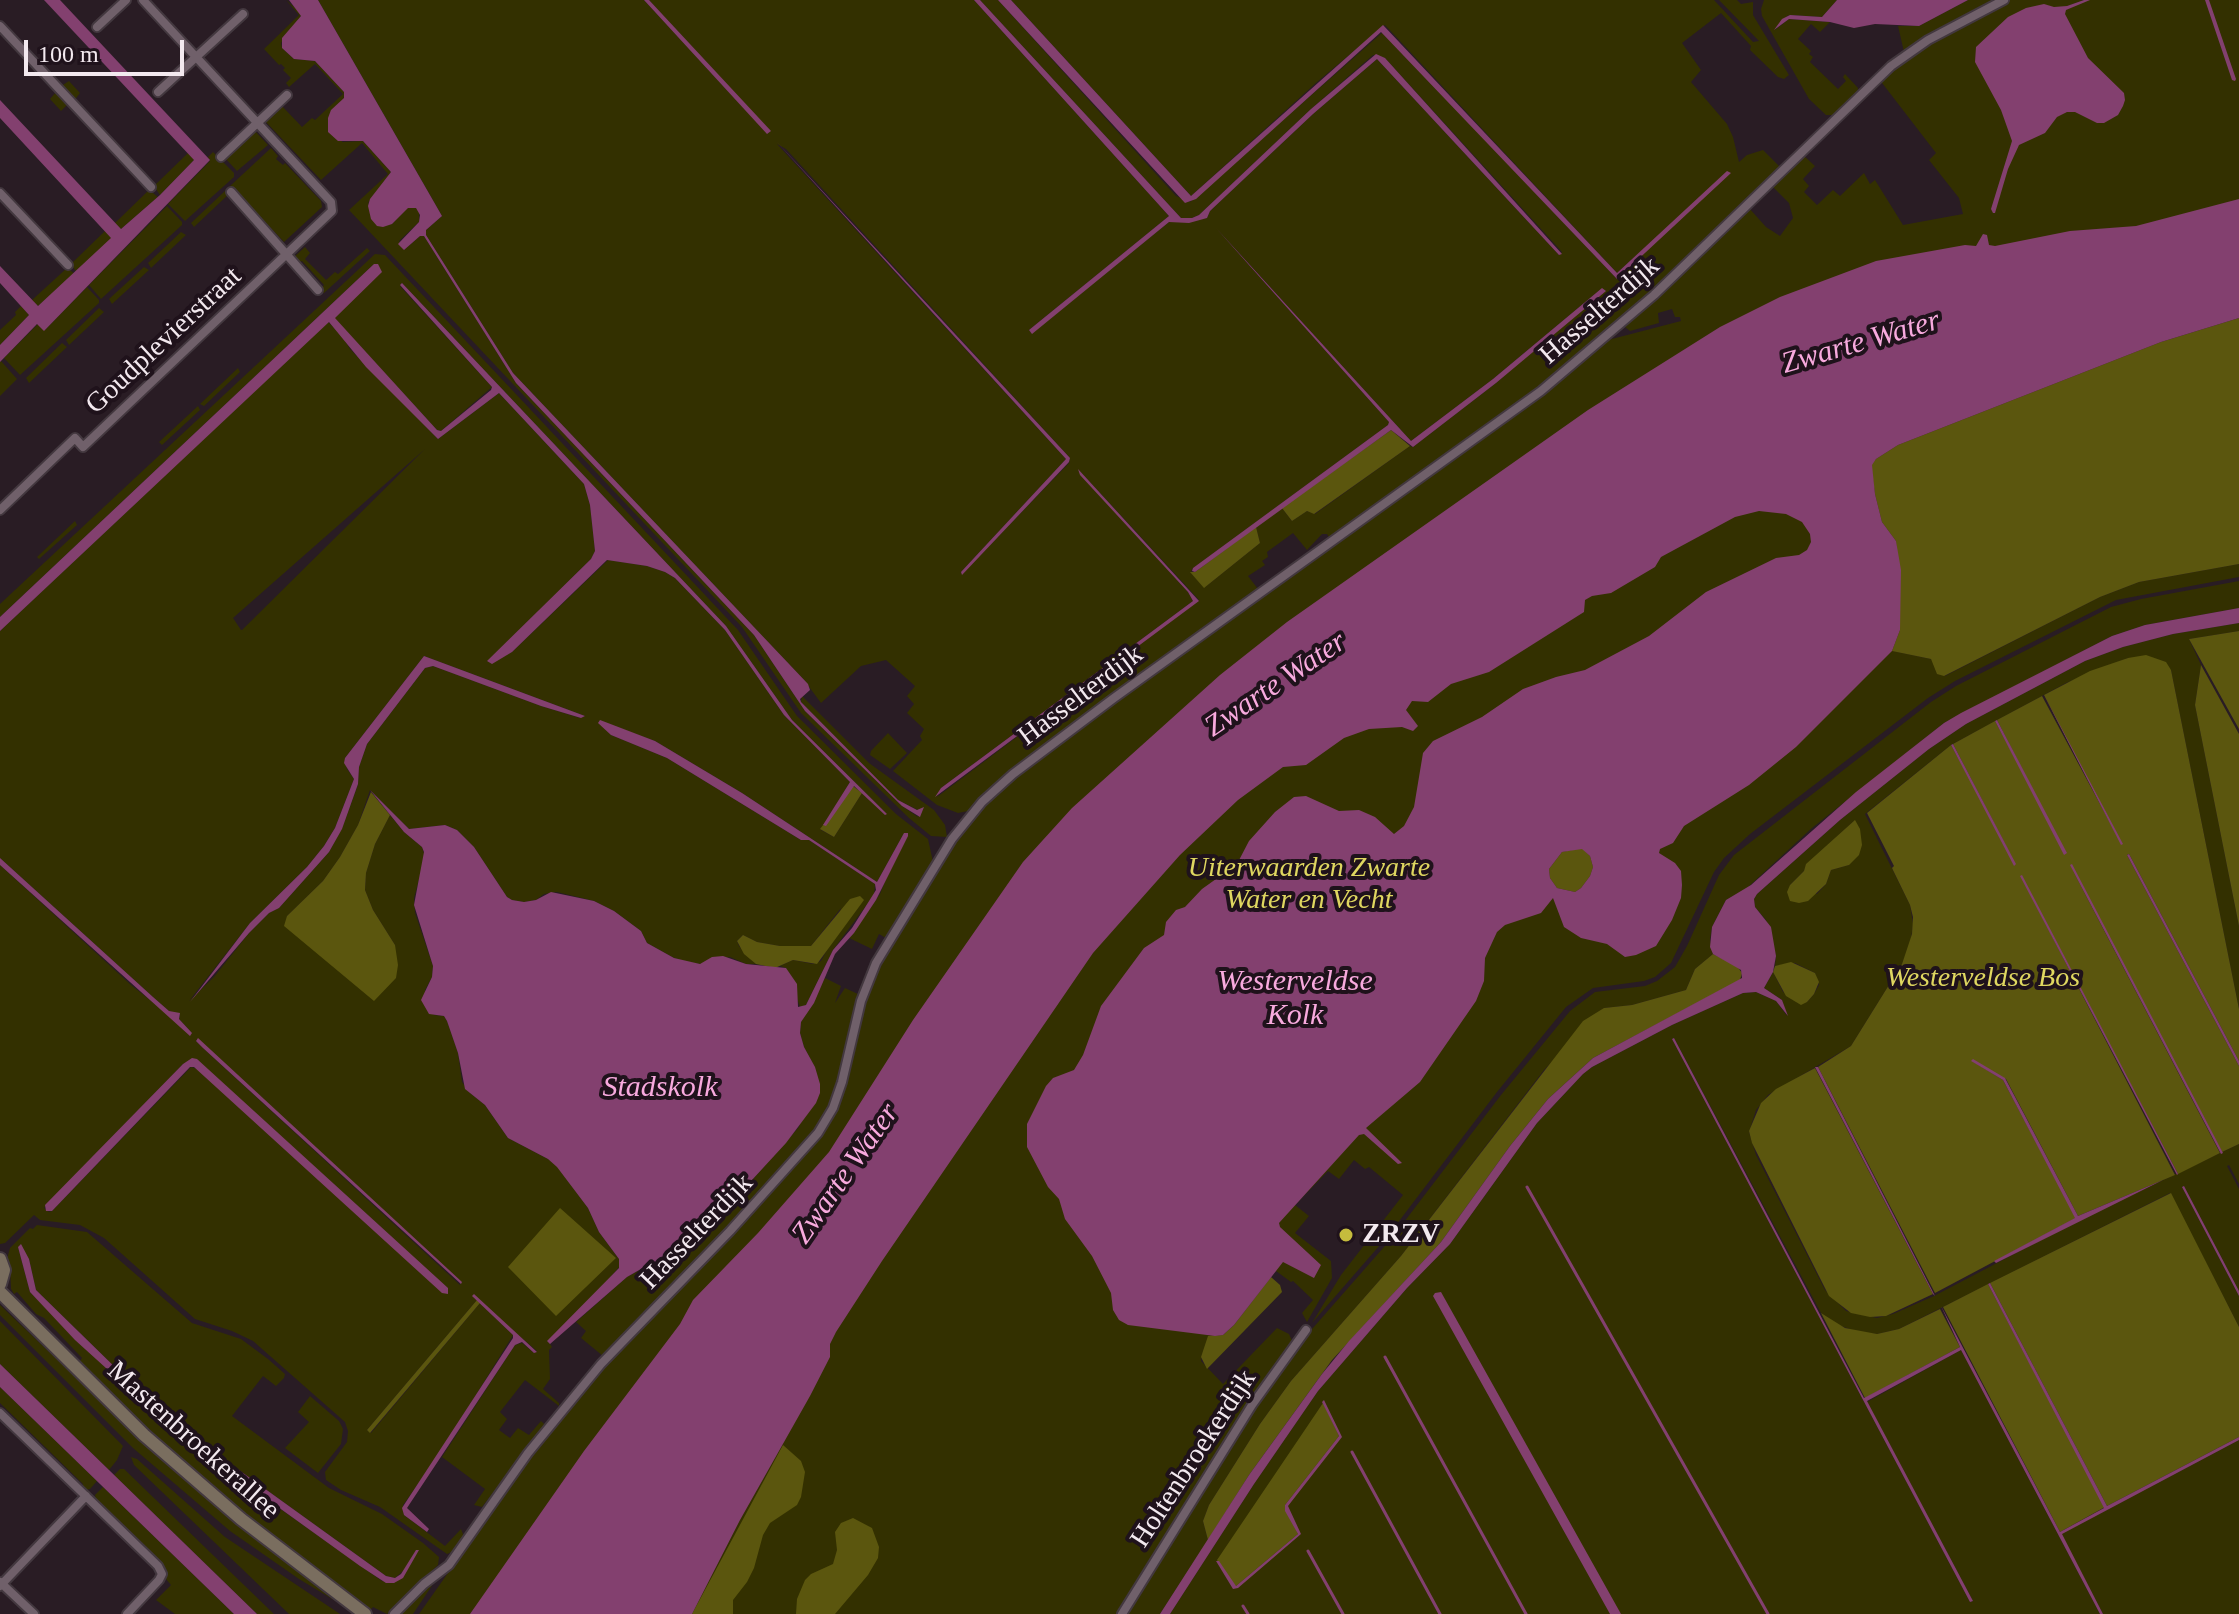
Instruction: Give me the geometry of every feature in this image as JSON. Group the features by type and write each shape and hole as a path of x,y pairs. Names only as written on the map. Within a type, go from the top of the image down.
{"main road":[{"path":"0,1259 4,1270 0,1284"},
{"name":"Mastenbroekerallee","path":"0,1292 144,1435 241,1519 365,1614"}],"street":[{"path":"97,27 126,0"},
{"name":"Goudplevierstraat","path":"0,510 75,438 83,447 330,215 333,207 143,0"},
{"name":"Hasselterdijk","path":"394,1614 424,1584 449,1565 528,1453 601,1364 730,1231 818,1133 833,1108 842,1082 861,1001 876,963 944,851 982,802 1013,774 1114,698 1541,391 1654,295 1891,66 1928,40 2004,0"},
{"path":"158,92 243,14"},
{"path":"0,26 151,187"},
{"path":"221,157 287,95"},
{"path":"231,192 318,290"},
{"path":"0,193 68,265"},
{"name":"Holtenbroekerdijk","path":"1122,1614 1252,1405 1306,1330"},
{"path":"0,1413 158,1566 162,1574 127,1614"},
{"path":"0,1429 8,1420"},
{"path":"34,1614 1,1584 86,1496"}],"green space":[{"path":"286,0 301,16 281,43 282,48 294,59 315,61 344,92 342,142 363,141 391,172 368,203 392,224 408,207 416,208 419,212 419,222 399,241 404,250 424,236 516,383 754,635 805,711 902,806 918,817 918,810 898,800 801,702 802,696 869,763 934,810 945,825 947,837 931,836 909,818 801,713 742,627 349,210 388,174 362,143 321,180 265,121 281,105 302,127 312,118 315,120 343,94 315,64 289,87 286,83 291,78 283,70 285,68 264,49 299,15"},
{"path":"318,0 644,0 767,133 770,131 649,0 974,0 1169,216 1029,330 1032,333 1169,222 1207,218 1210,211 1313,114 1377,59 1559,255 1562,252 1385,58 1373,55 1199,215 1181,218 980,0 998,0 1176,196 1190,202 1383,32 1617,279 1729,171 1617,273 1385,25 1191,196 1011,0 1714,0 1753,42 1759,41 1719,0 1737,0 1741,4 1753,2 1753,15 1789,75 1784,79 1778,77 1750,50 1751,46 1721,13 1682,43 1701,70 1691,82 1727,124 1739,162 1747,155 1763,150 1781,168 1675,271 1538,389 1330,539 1327,534 1322,534 1307,550 1293,533 1267,552 1268,557 1262,561 1265,565 1248,576 1258,589 1024,761 968,811 958,813 937,805 893,771 922,740 920,736 924,729 907,713 914,704 907,696 915,686 886,660 861,666 821,703 804,680 513,373 426,235 426,230 442,216","holes":["777,144 786,149 1070,458 1069,463 962,574 1066,459","1216,228 1411,441 1493,379 1602,288 1496,383 1413,447 1410,446 1315,514 1307,511 1292,521 1282,508 1256,527 1260,543 1205,587 1191,573 1192,569 1389,422","1078,469 1199,600 937,797 941,788 1193,601"]},
{"path":"1764,0 1837,0 1822,17 1790,15 1775,30 1789,19 1830,22 1820,32 1811,24 1798,39 1811,51 1809,54 1813,57 1810,62 1838,89 1846,81 1843,77 1845,74 1858,88 1857,94 1835,115 1826,115 1809,99 1762,16"},
{"path":"1968,0 1998,0 1904,52 1898,26 1919,26"},
{"name":"Uiterwaarden Zwarte Water en Vecht","path":"2008,0 2084,0 2059,9 2088,0 2239,0 2239,318 2161,342 1893,651 1931,659 1945,676 2100,597 2139,582 2239,564 2239,577 2116,600 1955,681 1928,698 1750,834 1714,872 1671,963 1655,977 1644,981 1593,988 1566,1007 1387,1237 1312,1323 1341,1275 1403,1195 1369,1167 1365,1169 1354,1160 1339,1179 1328,1171 1295,1205 1309,1216 1295,1233 1331,1261 1332,1278 1307,1322 1302,1313 1313,1300 1293,1281 1276,1271 1202,1354 1201,1361 1223,1384 1277,1328 1289,1334 1293,1343 1119,1614 419,1614 508,1488 588,1385 627,1340 778,1186 824,1131 847,1081 861,1016 878,968 952,845 981,807 1060,743 1518,414 1608,340 1681,321 1672,309 1658,313 1659,323 1630,331 1625,327 1749,208 1766,227 1780,236 1793,218 1789,203 1772,186 1803,155 1815,166 1803,179 1809,186 1804,192 1817,205 1833,190 1840,196 1864,173 1870,184 1875,180 1903,225 1963,214 1959,198 1929,160 1936,153 1879,79 1935,38"},
{"path":"69,81 80,93 70,106 68,104 61,111 50,99 55,90"},
{"path":"255,131 268,145 237,171 225,158"},
{"path":"271,148 278,156 276,159 283,165 285,163 321,201 322,207 284,242 229,187"},
{"path":"213,152 234,173 234,177 185,221 168,204 210,161 208,157"},
{"path":"188,153 194,160 160,195 154,186"},
{"path":"149,190 158,197 121,229 115,223"},
{"path":"226,190 230,193 194,227 191,223"},
{"path":"167,206 182,225 101,299 89,285"},
{"path":"105,231 112,238 77,273 71,264"},
{"path":"181,232 186,235 151,268 148,263"},
{"path":"305,247 310,253 305,259 326,280 335,272 338,274 367,248 370,251 324,293 320,290 324,285 302,261 299,263 294,257"},
{"path":"375,254 385,255 738,630 797,716 896,814 928,839 933,862 886,938 879,934 872,949 849,938 880,894 904,833 877,882 742,793 655,741 599,721 611,735 667,758 801,840 809,840 875,884 874,895 833,950 806,1005 800,1007 786,968 780,966 793,960 813,964 821,961 841,908 811,946 780,946 757,942 743,935 737,941 739,946 756,964 746,964 730,957 700,964 688,962 647,943 641,931 594,901 557,892 544,894 536,900 512,900 474,847 457,830 445,825 409,829 370,790 358,825 340,857 323,881 287,916 395,945 373,910 365,890 366,873 375,844 390,815 422,847 425,857 414,898 415,913 433,966 432,977 425,990 434,1015 444,1016 447,1021 458,1053 462,1082 485,1105 508,1138 557,1166 588,1208 599,1232 621,1265 548,1341 552,1347 549,1350 550,1379 543,1389 559,1406 525,1380 500,1412 507,1419 499,1430 510,1438 518,1428 529,1435 541,1421 545,1425 482,1507 474,1505 485,1489 442,1457 515,1345 522,1343 534,1353 537,1351 477,1300 367,1430 371,1433 480,1303 513,1335 439,1455 403,1505 404,1515 445,1546 461,1529 464,1537 454,1551 447,1554 380,1507 326,1480 325,1472 347,1442 345,1422 253,1341 195,1319 104,1238 80,1225 40,1220 34,1215 5,1243 0,1244 0,865 131,985 192,1033 179,1019 180,1015 169,1011 0,858 0,631 328,322 341,334 350,349 438,439 499,393 584,484 590,505 595,551 591,559 488,661 512,652 608,560 665,572 675,578 725,630 784,715 850,782 821,830 834,837 862,793 887,814 792,720 726,626 402,283 400,286 492,387 441,431 437,430 334,318 374,264 0,617 0,604","holes":["425,449 242,630 233,618","424,656 585,716 580,718 541,706 433,666 425,668 367,744 359,767 358,785 329,852 279,908 269,913 249,933 214,977 189,1001 250,923 324,846 335,828 354,779 347,769 345,758","196,1041 461,1282 460,1285","197,1059 201,1070 191,1067 52,1211 44,1208 183,1064"]},
{"path":"144,267 149,270 112,304 109,299"},
{"path":"67,268 75,274 38,306 32,300"},
{"path":"87,287 99,303 20,375 4,358 38,324 45,330"},
{"path":"21,306 29,315 0,345 0,330"},
{"path":"99,308 104,312 69,345 66,340"},
{"path":"2239,318 2239,564 2139,582 2100,597 1944,676 1937,674 1931,659 1892,651 1900,630 1896,541 1882,522 1875,494 1871,465 1876,459 1898,445 2161,342"},
{"path":"62,343 67,347 29,383 26,378"},
{"path":"0,362 17,379 0,396"},
{"path":"238,368 240,372 204,406 200,404"},
{"path":"198,406 200,410 162,445 159,442"},
{"path":"1391,430 1410,446 1314,514 1307,511 1292,521 1282,508"},
{"path":"75,521 77,525 39,559 37,557"},
{"path":"1256,527 1260,543 1204,588 1190,572 1195,572"},
{"path":"2239,581 2239,608 2145,625 2112,636 1944,723 1812,828 1747,888 1726,900 1712,927 1710,939 1713,954 1695,969 1686,990 1632,1005 1604,1008 1544,1070 1401,1256 1291,1381 1209,1505 1203,1521 1208,1540 1160,1614 1125,1614 1254,1407 1298,1345 1391,1239 1501,1095 1570,1011 1595,992 1645,986 1675,967 1719,875 1734,855 1931,702 1956,686 2111,607"},
{"path":"2239,623 2239,631 2189,639 2201,665 2195,705 2239,926 2239,1009 2171,670 2128,658 2066,683 1951,745 1865,814 1910,905 1913,924 1910,946 1851,1046 1768,1095 1756,1110 1749,1132 1756,1155 1825,1290 1846,1311 1877,1318 1934,1296 2079,1220 2239,1144 2239,1184 2227,1166 2239,1189 2239,1291 2182,1187 2239,1296 2239,1327 2170,1193 1899,1329 1877,1334 1838,1325 1821,1313 1672,1039 1970,1602 1973,1601 1867,1402 1961,1350 2100,1614 1170,1614 1318,1391 1407,1288 1450,1244 1537,1123 1583,1074 1672,1025 1743,993 1756,992 1776,1001 1787,1016 1782,1000 1764,988 1773,972 1783,992 1807,1002 1814,994 1819,985 1815,973 1795,963 1775,966 1776,956 1766,920 1755,907 1757,894 1840,820 1929,749 1966,724 2085,661 2173,634","holes":["1854,821 1849,865 1831,870 1826,884 1817,894 1790,885 1807,864"]},
{"path":"2239,631 2239,729 2189,639"},
{"name":"Westerveldse Bos","path":"2146,655 2166,662 2171,670 2239,1009 2239,1061 2127,855 2239,1066 2239,1144 2222,1152 2070,865 2220,1153 2178,1174 2021,876 2175,1175 2078,1216 2006,1079 1972,1061 2003,1080 2076,1218 1935,1293 1818,1067 1851,1046 1902,964 1912,934 1910,905 1867,813 1951,745 2016,865 1953,744 1995,721 2066,854 1997,720 2042,696 2122,845 2044,695 2090,671"},
{"path":"2201,665 2239,734 2239,926 2195,705"},
{"path":"888,733 907,753 890,769 870,755"},
{"path":"853,786 862,793 834,837 820,829"},
{"path":"371,792 390,815 375,844 366,873 365,890 373,910 395,945 398,965 396,978 374,1001 284,926 287,916 323,881 340,857 358,825"},
{"path":"1855,820 1862,845 1859,855 1849,865 1831,870 1826,884 1808,901 1790,901 1787,892 1790,885 1804,871 1806,864"},
{"path":"1582,848 1590,856 1593,867 1590,876 1575,892 1557,888 1550,878 1549,869 1562,852"},
{"path":"860,896 864,900 817,964 793,960 775,968 756,964 744,954 737,941 743,935 757,942 780,946 811,946 850,899"},
{"path":"1713,954 1737,966 1742,973 1740,980 1593,1058 1548,1099 1441,1242 1332,1360 1249,1475 1208,1540 1203,1521 1209,1505 1291,1381 1401,1256 1583,1021 1604,1008 1632,1005 1686,990 1695,969"},
{"path":"1791,962 1815,973 1819,982 1814,994 1801,1005 1786,996 1773,972 1775,966"},
{"path":"825,978 841,986 835,1003 845,988 860,995 831,1104 821,1121 750,1204 603,1356 581,1338 586,1331 576,1322 627,1277 640,1270 677,1261 799,1127 815,1068 804,1047 801,1022"},
{"path":"1815,1068 1933,1294 1886,1316 1851,1313 1829,1296 1752,1143 1749,1131 1761,1103 1776,1089"},
{"path":"2171,1193 2239,1327 2239,1437 2107,1506 1990,1283"},
{"path":"560,1208 616,1258 556,1316 508,1267"},
{"path":"37,1225 87,1232 192,1323 241,1339 268,1359 285,1374 284,1378 276,1386 263,1376 232,1416 329,1488 382,1514 423,1543 439,1557 438,1565 387,1614 373,1607 370,1610 254,1522 84,1369 80,1361 82,1358 17,1292 14,1294 7,1259 10,1248 30,1228","holes":["18,1247 29,1259 36,1290 123,1375 232,1465 386,1576 395,1578 404,1570 394,1583 382,1581 255,1491 118,1380 30,1292"]},
{"path":"1271,1277 1280,1285 1282,1292 1207,1369 1201,1357 1208,1336 1223,1335 1234,1325"},
{"path":"1988,1284 2105,1507 2060,1532 1943,1307"},
{"path":"477,1300 480,1303 370,1433 367,1430"},
{"path":"0,1305 157,1455 236,1524 347,1608 230,1531 133,1448 0,1315"},
{"path":"1940,1309 1960,1347 1865,1398 1821,1313 1845,1328 1877,1334 1899,1329"},
{"path":"0,1321 123,1446 109,1470 0,1364"},
{"path":"0,1387 97,1481 90,1489 82,1487 83,1484 0,1403"},
{"path":"310,1396 339,1421 343,1429 341,1444 318,1473 285,1448 309,1422 298,1412"},
{"path":"1323,1403 1339,1436 1285,1505 1298,1534 1236,1586 1233,1585 1217,1560"},
{"path":"2239,1440 2239,1614 2103,1614 2061,1534"},
{"path":"783,1445 801,1461 805,1472 797,1505 770,1523 763,1535 754,1568 733,1600 733,1614 692,1614"},
{"path":"131,1457 225,1537 340,1614 289,1614 134,1465"},
{"path":"124,1469 274,1614 257,1614 114,1475"},
{"path":"103,1487 234,1614 175,1614 156,1600 171,1585 166,1579 167,1570 96,1501 95,1495"},
{"path":"853,1518 872,1528 879,1547 878,1558 868,1575 835,1614 796,1614 797,1599 805,1580 833,1564 837,1550 835,1532 841,1523"},
{"path":"439,1575 413,1614 398,1614"}],"water":[{"path":"44,0 60,0 210,160 44,331 37,324 0,362 0,345 29,315 0,283 0,266 38,306 111,238 0,118 0,100 121,229 194,160"},
{"path":"289,0 318,0 442,216 426,230 426,235 513,373 808,684 810,690 800,699 801,702 898,800 917,810 924,807 920,817 902,806 805,711 754,635 516,383 424,236 404,250 398,244 419,222 420,215 416,208 408,208 392,224 383,227 377,226 371,219 370,199 391,172 363,141 338,141 328,132 331,110 344,98 344,92 315,61 294,59 282,48 282,38 301,16"},
{"path":"644,0 649,0 771,131 767,134"},
{"path":"974,0 980,0 1181,218 1199,215 1311,109 1376,54 1385,58 1562,254 1559,255 1377,59 1313,114 1210,211 1207,218 1189,223 1169,222 1032,334 1029,330 1169,216"},
{"path":"998,0 1011,0 1191,196 1383,25 1617,273 1727,171 1731,173 1617,279 1381,32 1196,199 1185,203"},
{"path":"1837,0 1968,0 1919,26 1875,24 1854,28 1830,22 1789,19 1774,30 1782,19 1790,15 1822,17"},
{"path":"2090,0 2066,10 2065,14 2088,58 2124,93 2123,106 2118,115 2104,123 2067,112 2057,117 2045,133 2019,145 1993,213 1991,209 2012,141 2001,110 1975,62 1976,47 2008,17 2026,8 2044,4 2067,6"},
{"path":"2205,0 2209,0 2235,81 2232,80"},
{"path":"776,141 1070,458 962,575 961,572 1066,459"},
{"name":"Uiterwaarden Zwarte Water en Vecht","path":"2239,199 2239,318 2161,342 1898,445 1876,459 1872,465 1875,494 1882,522 1896,541 1901,570 1900,630 1892,651 1796,747 1749,785 1684,826 1673,843 1660,849 1659,853 1681,871 1682,885 1681,898 1672,920 1656,946 1625,957 1607,944 1581,938 1564,927 1553,898 1541,913 1505,925 1497,932 1485,958 1484,981 1476,1001 1420,1082 1366,1128 1402,1163 1398,1164 1364,1134 1359,1135 1279,1223 1321,1265 1314,1278 1283,1262 1223,1335 1128,1325 1119,1320 1113,1310 1111,1293 1092,1256 1065,1219 1059,1199 1048,1187 1027,1147 1027,1124 1046,1086 1053,1078 1074,1070 1083,1055 1101,1006 1144,948 1164,935 1166,922 1176,910 1185,907 1202,889 1237,864 1249,841 1275,812 1294,797 1306,796 1339,811 1359,810 1375,817 1394,834 1404,826 1414,807 1423,753 1433,741 1482,717 1523,689 1585,670 1649,636 1706,592 1776,558 1799,555 1807,550 1811,542 1802,522 1786,514 1759,511 1735,517 1661,557 1655,567 1611,593 1585,600 1584,612 1489,672 1451,684 1428,702 1412,701 1406,710 1418,726 1413,731 1402,727 1369,729 1344,738 1306,765 1283,767 1238,800 1180,855 1093,953 882,1261 836,1332 830,1344 830,1357 692,1614 470,1614 584,1451 680,1324 693,1300 758,1233 829,1152 913,1020 1023,862 1072,808 1220,675 1287,622 1588,410 1720,327 1780,297 1876,261 1965,245 1976,246 1983,234 1987,235 1989,245 1995,246 2070,231 2136,226","holes":["1582,849 1590,856 1593,867 1581,888 1575,892 1557,888 1550,878 1549,869 1562,852"]},
{"path":"1216,228 1411,441 1493,379 1602,288 1606,291 1496,383 1413,447 1391,430 1195,572 1193,568 1389,422"},
{"path":"374,264 378,264 382,272 335,318 437,430 441,431 492,387 400,285 402,283 726,626 792,720 887,814 854,786 826,826 823,825 850,782 784,715 725,630 675,578 665,572 607,560 512,652 492,664 487,661 591,559 595,551 590,505 584,484 499,393 438,439 366,367 329,322 0,631 0,617"},
{"path":"1078,469 1199,601 935,797 941,788 1193,601 1080,475"},
{"path":"2239,608 2239,623 2173,634 2085,661 1966,724 1929,749 1840,820 1757,894 1755,907 1771,927 1776,956 1773,972 1764,988 1782,1000 1788,1016 1776,1001 1756,992 1743,993 1672,1025 1583,1074 1537,1123 1450,1244 1407,1288 1318,1391 1170,1614 1160,1614 1249,1475 1322,1374 1441,1242 1548,1099 1593,1058 1742,978 1741,970 1713,954 1710,947 1712,927 1726,900 1751,885 1856,792 1961,713 2112,636 2145,625"},
{"path":"424,656 585,716 581,718 541,706 433,666 425,668 367,744 359,767 358,784 342,829 329,852 279,908 269,913 249,933 190,1002 250,923 324,846 335,828 354,779 344,763 345,758"},
{"path":"2044,695 2123,844 2121,845"},
{"name":"Stadskolk","path":"600,720 655,741 742,793 877,882 904,833 908,836 876,900 854,933 835,954 814,1003 801,1022 804,1047 820,1084 816,1103 786,1143 677,1261 641,1269 627,1277 550,1344 547,1341 619,1268 619,1259 599,1232 588,1208 557,1167 508,1138 485,1105 465,1089 458,1053 447,1021 444,1016 429,1014 421,1000 432,977 433,966 414,905 424,852 370,790 409,829 445,825 457,830 474,847 512,900 536,900 551,892 594,901 614,911 641,931 647,943 674,958 700,964 712,957 723,956 746,964 786,968 797,984 798,1007 806,1005 833,950 852,928 876,890 875,884 809,840 801,840 667,758 611,735 598,723"},
{"path":"1995,721 2067,853 2064,855"},
{"path":"1951,745 2016,864 2014,866"},
{"path":"2127,855 2239,1061 2239,1066"},
{"path":"0,858 169,1011 180,1013 179,1019 192,1033 190,1036 0,865"},
{"path":"2072,864 2223,1153 2070,865"},
{"path":"2020,876 2178,1174 2177,1175"},
{"path":"198,1038 461,1284 203,1048 196,1041"},
{"path":"1674,1038 1864,1398 1960,1347 1941,1306 2060,1532 2104,1508 1990,1283 2107,1506 2239,1437 2239,1440 2062,1534 2103,1614 2100,1614 1961,1350 1867,1401 1973,1601 1970,1602"},
{"path":"192,1058 197,1059 448,1288 448,1294 442,1293 194,1067 190,1067 52,1211 46,1211 45,1205"},
{"path":"1973,1059 2005,1078 2078,1216 2163,1180 1996,1263 1994,1261 2075,1218 2003,1080 1971,1061"},
{"path":"1815,1067 1818,1067 1935,1296 1933,1294"},
{"path":"2182,1187 2239,1291 2239,1296"},
{"path":"21,1244 29,1259 36,1290 123,1375 232,1465 386,1576 395,1578 401,1574 419,1550 403,1578 386,1583 360,1566 228,1471 139,1398 75,1340 30,1292 18,1247"},
{"path":"1441,1292 1621,1614 1610,1614 1433,1296"},
{"path":"474,1294 537,1352 534,1353 522,1342 515,1345 407,1508 429,1529 427,1532 404,1515 402,1508 513,1338 472,1296"},
{"path":"0,1364 257,1614 234,1614 0,1387"},
{"path":"1324,1400 1342,1437 1288,1506 1301,1534 1233,1589 1216,1561 1236,1586 1298,1534 1285,1511 1285,1505 1339,1436 1322,1402"}],"waterway":[{"path":"1527,1187 1768,1614"},
{"path":"1385,1357 1526,1614"},
{"path":"1352,1452 1440,1614"},
{"path":"1308,1551 1343,1614"},
{"path":"1243,1606 1248,1614"}],"place":[{"name":"ZRZV","path":"1346,1235"}],"water label":[{"name":"Zwarte Water","path":"1861,343"},
{"name":"Zwarte Water","path":"1276,685"},
{"name":"Westerveldse Kolk","path":"1295,999"},
{"name":"Zwarte Water","path":"846,1174"}]}
